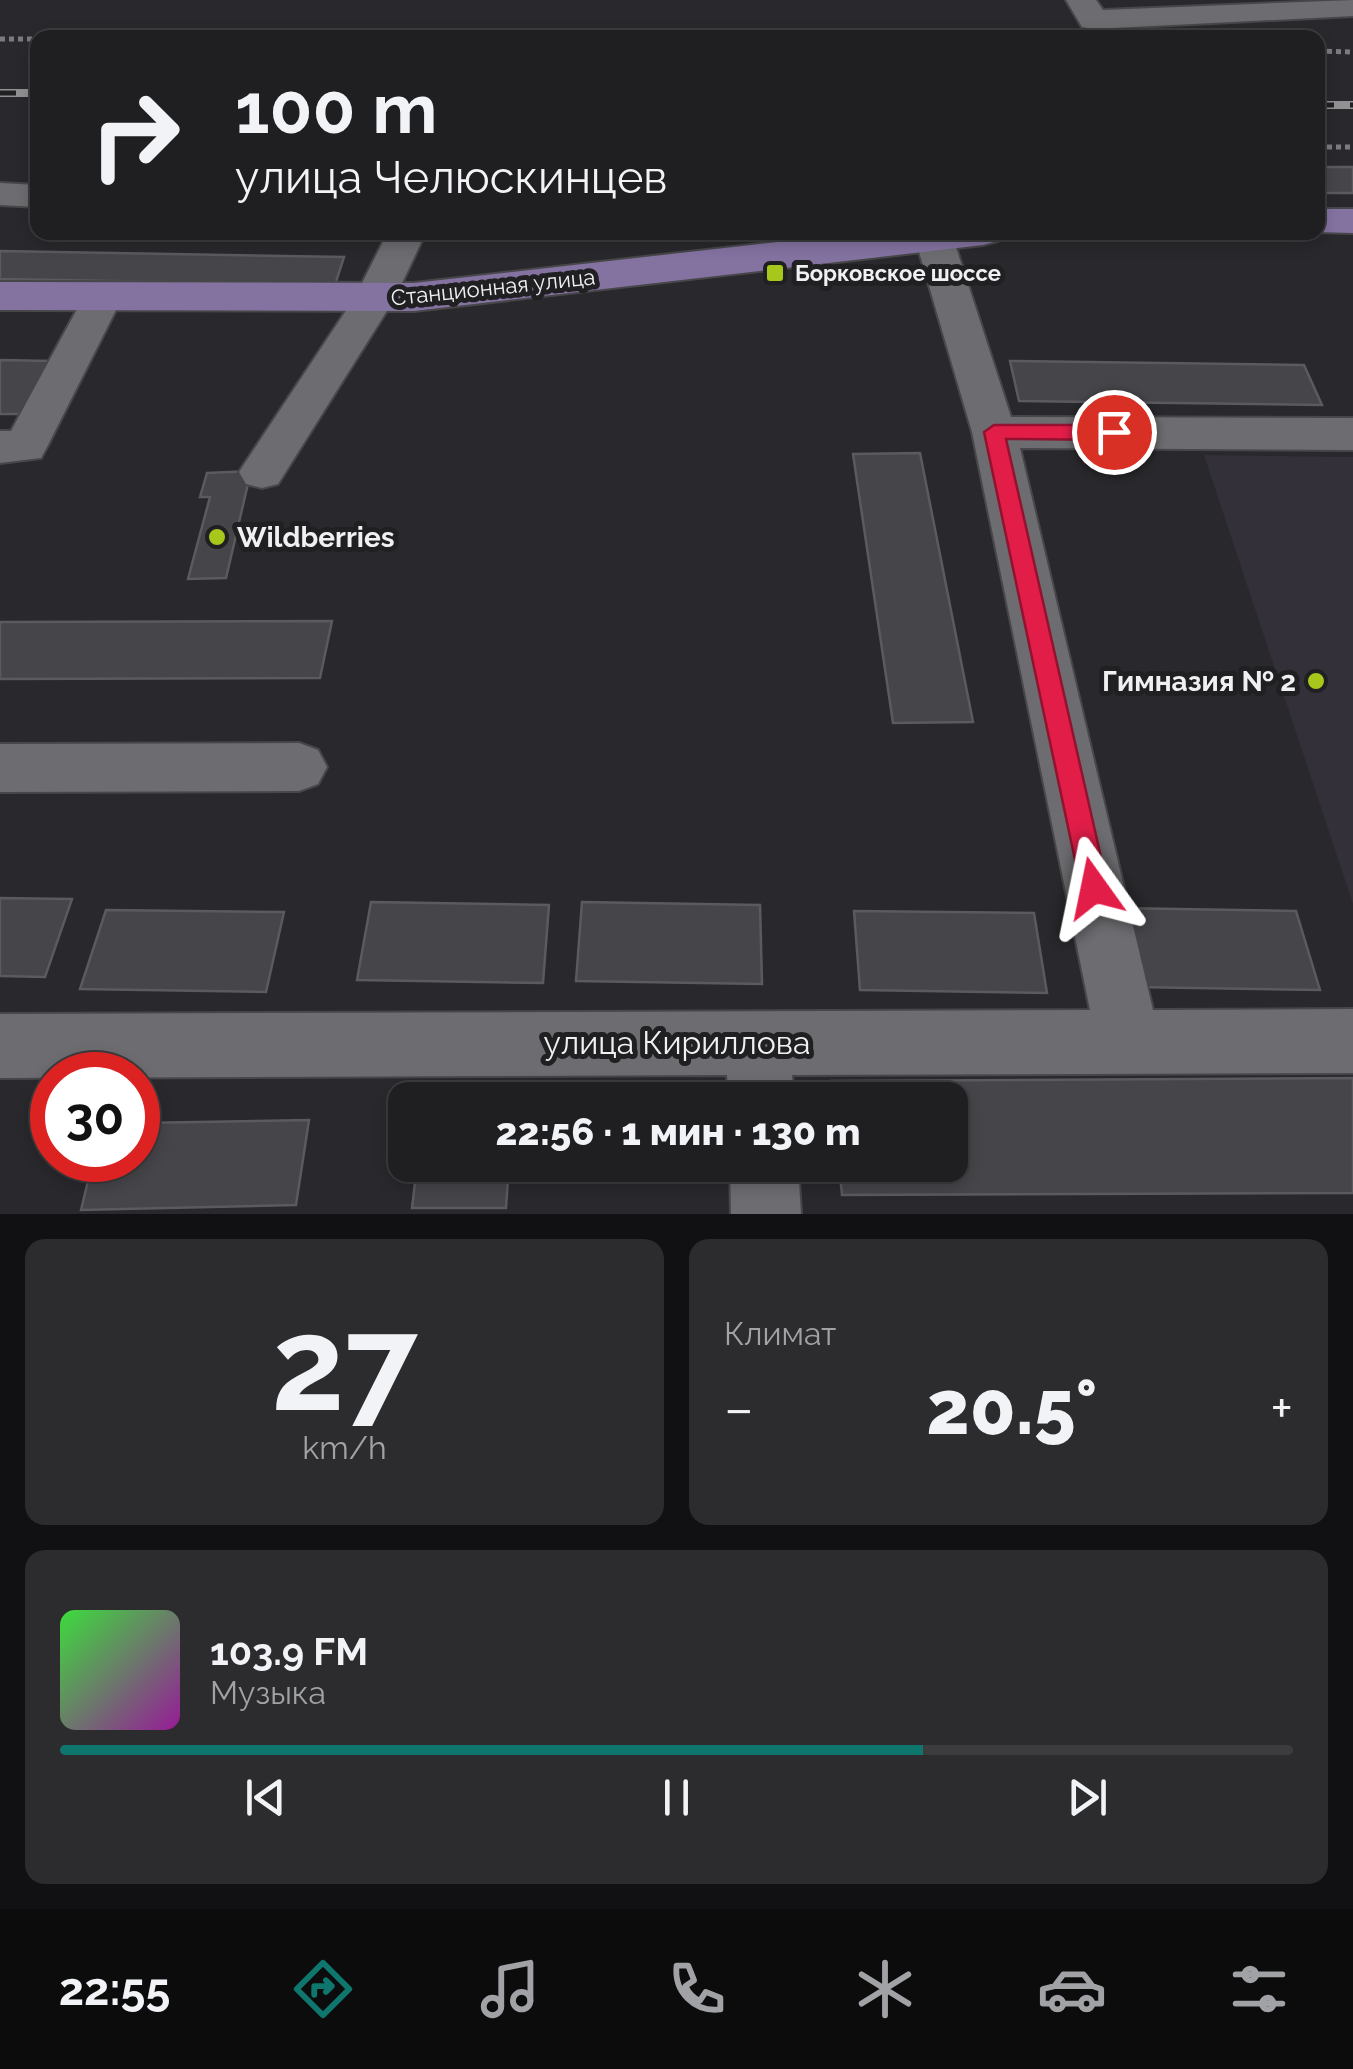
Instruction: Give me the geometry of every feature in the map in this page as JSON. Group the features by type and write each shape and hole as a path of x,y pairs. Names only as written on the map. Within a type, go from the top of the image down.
{"main road":[{"path":"1325,221 1353,222"},
{"name":"Станционная улица","path":"0,296 375,298 455,293 917,240"}],"street":[{"path":"1087,10 1353,7"},
{"path":"0,194 30,196"},
{"path":"262,472 375,298 403,240"},
{"path":"935,240 994,432 1128,1040"},
{"path":"0,447 24,447 102,298"},
{"path":"994,432 1353,434"},
{"path":"0,768 299,767"},
{"name":"улица Кириллова","path":"0,1046 760,1071 1128,1040 1353,1041"},
{"path":"765,1182 766,1214"}],"path":[{"path":"0,39 30,40"},
{"path":"1325,51 1353,52"},
{"path":"1325,146 1353,147"}],"shaded area":[{"name":"Гимназия № 2","path":"1204,455 1353,457 1353,904"}],"building":[{"path":"1325,167 1353,167 1353,193 1325,193"},
{"path":"0,251 344,257 335,285 0,279"},
{"path":"0,360 51,361 23,414 0,414"},
{"path":"1010,361 1304,365 1322,405 1019,401"},
{"path":"920,453 973,722 893,723 853,454"},
{"name":"Wildberries","path":"251,471 226,578 188,579 210,497 200,497 207,473"},
{"path":"332,621 320,678 0,679 0,622"},
{"path":"0,898 72,899 45,977 0,976"},
{"path":"371,902 549,905 543,983 357,980"},
{"path":"582,902 760,905 762,984 576,981"},
{"path":"1116,908 1296,911 1320,990 1133,987"},
{"path":"106,910 284,912 266,992 80,989"},
{"path":"854,911 1034,913 1047,993 860,990"},
{"path":"1353,1078 1353,1193 842,1195 841,1182 968,1182 968,1082 831,1081"},
{"path":"309,1120 296,1205 81,1210 88,1182 160,1182 160,1123"},
{"path":"415,1182 508,1182 506,1208 412,1208"}],"railway":[{"path":"0,93 30,93"},
{"path":"1325,105 1353,105"}],"place":[{"name":"Борковское шоссе","path":"775,273"},
{"name":"Wildberries","path":"217,537"},
{"name":"Гимназия № 2","path":"1316,681"}],"route":[{"path":"1094,888 994,432 1114,432"}]}
